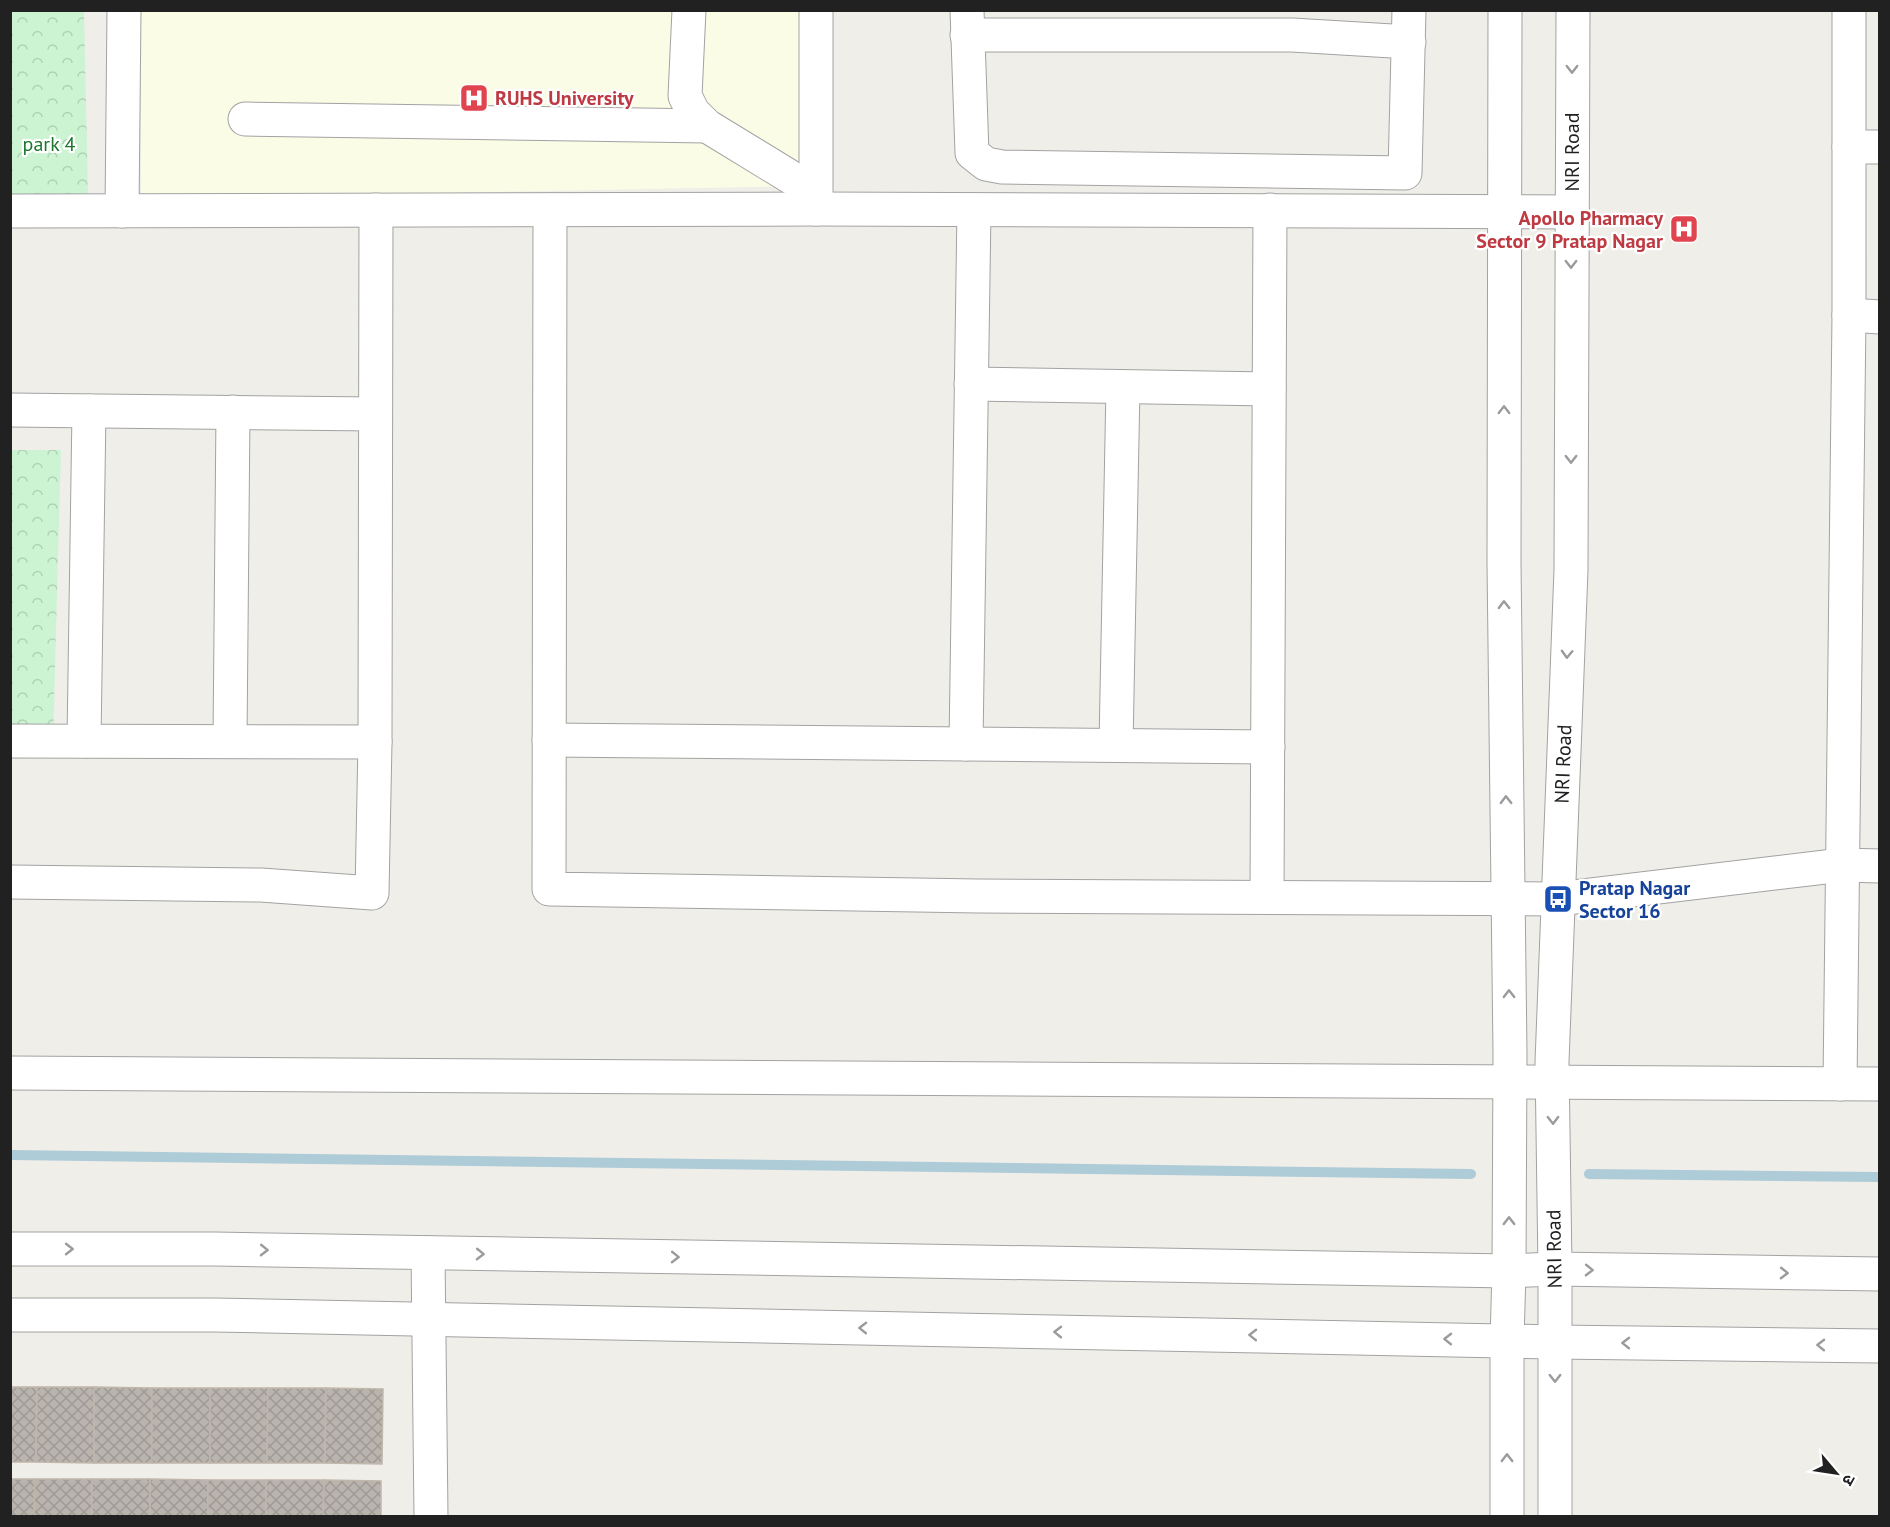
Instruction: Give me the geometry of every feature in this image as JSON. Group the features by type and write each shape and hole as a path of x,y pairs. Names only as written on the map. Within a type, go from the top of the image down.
{"street":[{"path":"122,211 124,10"},
{"path":"689,10 686,96 693,112 707,126 816,201"},
{"path":"816,10 816,201"},
{"path":"1505,10 1504,563 1510,1083 1507,1516"},
{"name":"NRI Road","path":"1555,1516 1552,1081 1570,570 1573,10"},
{"path":"1840,1084 1842,865 1864,316 1864,147 1849,10"},
{"path":"967,23 1106,23 1292,23 1409,26 1405,173 1002,167 986,164 972,153 967,23"},
{"path":"245,119 707,126"},
{"path":"10,211 550,210 816,201 974,210 1572,212"},
{"path":"10,882 261,885 372,893 375,742 376,210"},
{"path":"550,210 549,889 990,896 1558,899 1842,865 1880,866"},
{"path":"966,744 974,210"},
{"path":"1267,897 1270,210"},
{"path":"971,384 1269,390"},
{"path":"1116,745 1123,387"},
{"path":"10,410 375,414"},
{"path":"84,741 88,411"},
{"path":"230,741 233,412"},
{"path":"549,740 1268,747"},
{"path":"10,741 375,742"},
{"path":"10,1073 1880,1084"},
{"path":"10,1248 214,1249 1509,1271 1555,1269 1880,1274"},
{"path":"428,1253 431,1516"},
{"path":"10,1315 214,1315 1555,1342 1880,1346"}],"shaded area":[{"name":"RUHS University","path":"141,11 809,11 806,186 141,199"}],"green space":[{"name":"park 4","path":"11,11 84,11 88,196 11,194"},
{"path":"10,450 61,450 53,741 11,738"}],"building":[{"path":"10,1387 37,1387 36,1462 10,1462"},
{"path":"37,1387 94,1387 94,1463 36,1462"},
{"path":"94,1387 152,1388 152,1463 94,1463"},
{"path":"152,1388 210,1388 210,1463 152,1463"},
{"path":"210,1388 268,1388 267,1463 210,1463"},
{"path":"268,1388 326,1388 325,1463 267,1463"},
{"path":"326,1388 383,1389 382,1464 325,1463"},
{"path":"10,1479 35,1479 34,1516 10,1516"},
{"path":"35,1479 92,1479 92,1516 34,1516"},
{"path":"92,1479 150,1479 150,1516 92,1516"},
{"path":"150,1479 208,1480 208,1516 150,1516"},
{"path":"208,1480 266,1480 266,1516 208,1516"},
{"path":"266,1480 324,1480 323,1516 266,1516"},
{"path":"324,1480 381,1481 381,1516 323,1516"}],"waterway":[{"path":"10,1155 1471,1174"},
{"path":"1589,1174 1880,1177"}],"place":[{"name":"RUHS University","path":"474,98"},
{"name":"Apollo Pharmacy Sector 9 Pratap Nagar","path":"1684,229"},
{"name":"Pratap Nagar Sector 16","path":"1558,899"}]}
